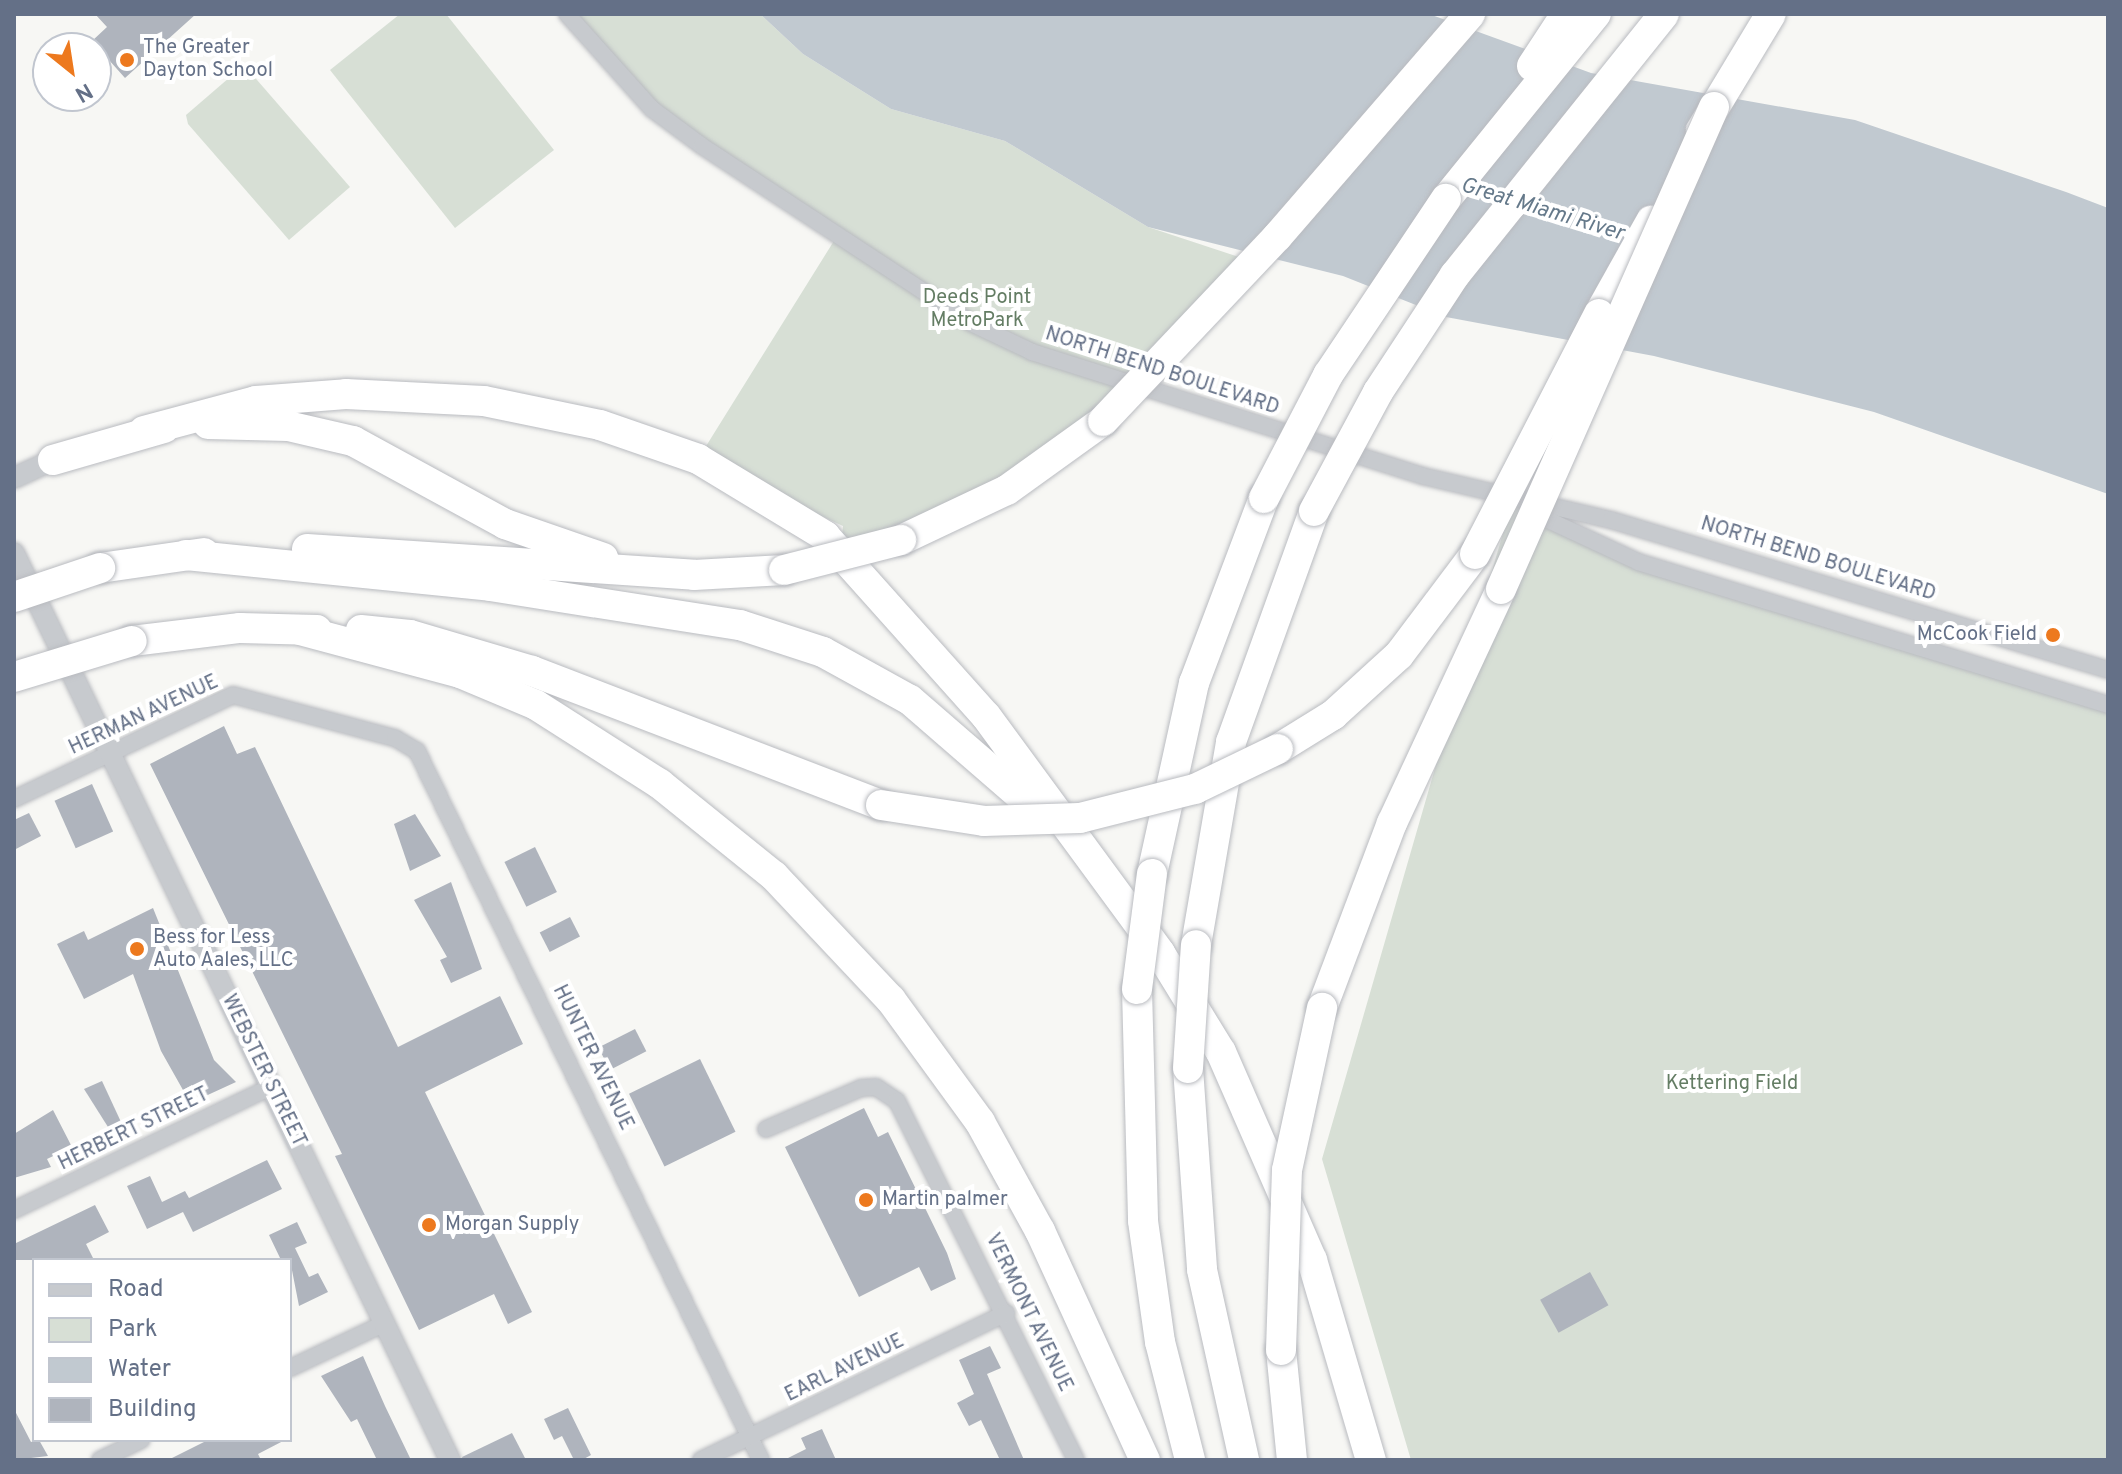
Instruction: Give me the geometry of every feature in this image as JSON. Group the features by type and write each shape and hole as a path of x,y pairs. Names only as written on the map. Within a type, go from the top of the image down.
{"highway":[{"path":"14,597 100,568 186,555 347,548 643,571 784,570 901,540 1007,490 1103,421 1270,245 1470,14"},
{"path":"1190,1460 1160,1342 1143,1221 1137,989 1162,802 1198,671 1264,498 1328,375 1566,14"},
{"path":"1446,199 1596,14"},
{"path":"1244,1460 1202,1270 1188,1068 1196,945 1231,742 1314,511 1378,392 1455,275 1664,14"},
{"path":"14,677 132,641 240,628 366,630 462,648 881,805 984,821 1080,818 1195,789 1278,749 1388,667 1475,554 1714,107 1771,14"},
{"path":"1292,1460 1281,1350 1287,1170 1322,1008 1380,851 1501,589 1714,107"},
{"path":"53,460 144,431 256,401 410,394 536,410 698,459 778,501 862,574 986,716 1108,880 1221,1052 1260,1128 1312,1260 1371,1460"},
{"path":"144,431 249,423 324,432 375,450 505,524 643,571"},
{"path":"186,555 657,608 823,652 910,700 983,757 1108,880"},
{"path":"300,630 460,673 536,705 660,784 797,898 891,1000 980,1122 1040,1231 1145,1460"}],"street":[{"name":"NORTH BEND BOULEVARD","path":"567,14 652,109 971,323 1104,377 1512,502 1611,520 2108,670"},
{"path":"14,478 53,460"},
{"name":"NORTH BEND BOULEVARD","path":"1512,502 1638,562 2108,705"},
{"name":"WEBSTER STREET","path":"14,553 450,1460"},
{"name":"HERMAN AVENUE","path":"14,799 233,695 341,722"},
{"name":"HUNTER AVENUE","path":"341,722 402,741 426,761 761,1460"},
{"name":"HERBERT STREET","path":"14,1210 271,1087"},
{"name":"VERMONT AVENUE","path":"766,1129 861,1088 891,1094 1006,1313 1076,1460"},
{"name":"EARL AVENUE","path":"701,1460 1006,1313"},
{"path":"292,1367 385,1323"},
{"path":"100,1460 137,1442"}],"green space":[{"path":"400,14 446,14 554,150 455,228 330,70"},
{"name":"Deeds Point MetroPark","path":"567,14 760,14 803,54 891,109 1005,141 1148,227 1254,262 1030,476 840,559 843,526 698,459 837,236 653,109"},
{"path":"244,65 350,187 289,240 188,124 186,115"},
{"name":"Kettering Field","path":"1512,502 1598,546 2108,705 2108,1460 1411,1460 1322,1159"}],"water":[{"name":"Great Miami River","path":"760,14 1429,14 1591,73 1855,120 2066,192 2108,208 2108,494 1874,412 1654,356 1446,317 1343,276 1148,227 1005,141 891,109 803,54"}],"building":[{"name":"The Greater Dayton School","path":"95,14 196,14 125,78 112,63 112,32 102,32 107,27"},
{"path":"224,726 237,754 255,747 398,1047 500,996 523,1044 425,1092 532,1312 508,1324 494,1294 419,1330 335,1156 342,1154 150,764"},
{"path":"92,784 113,832 76,848 55,801"},
{"path":"29,813 41,836 14,850 14,820"},
{"path":"415,814 441,856 410,871 394,824"},
{"path":"535,847 557,892 526,907 504,862"},
{"path":"451,882 482,969 451,983 440,960 447,957 414,900"},
{"path":"153,908 214,1060 236,1082 199,1099 192,1085 183,1090 161,1051 133,974 84,999 57,944 84,931 88,940"},
{"path":"570,917 580,937 550,952 540,932"},
{"path":"635,1029 646,1051 610,1070 598,1048"},
{"path":"700,1059 736,1132 665,1166 629,1094"},
{"path":"102,1081 121,1122 108,1127 84,1089"},
{"name":"Martin palmer","path":"864,1108 878,1137 888,1132 947,1253 956,1279 931,1291 919,1267 859,1297 785,1147"},
{"path":"53,1110 72,1147 47,1159 51,1167 14,1178 14,1134"},
{"path":"267,1160 282,1189 193,1232 183,1212 147,1229 127,1186 150,1176 162,1202 185,1191 189,1198"},
{"path":"95,1205 109,1232 86,1244 93,1258 14,1260 14,1244"},
{"path":"297,1222 307,1243 295,1248 309,1277 318,1273 328,1292 299,1306 292,1258 280,1258 269,1235"},
{"path":"1590,1272 1608,1305 1559,1333 1540,1300"},
{"path":"990,1346 1001,1368 987,1374 1024,1460 1000,1460 981,1420 969,1426 957,1403 974,1394 959,1360"},
{"path":"363,1356 411,1460 377,1460 357,1419 351,1422 321,1376"},
{"path":"568,1408 591,1455 582,1460 574,1460 562,1436 554,1440 544,1419"},
{"path":"14,1409 31,1442 40,1442 48,1456 14,1460"},
{"path":"822,1429 836,1460 784,1460 806,1449 801,1438"},
{"path":"512,1433 526,1460 463,1460 462,1457"},
{"path":"204,1442 281,1442 258,1454 261,1460 168,1460"}],"place":[{"name":"The Greater Dayton School","path":"127,60"},
{"name":"McCook Field","path":"2053,635"},
{"name":"Bess for Less Auto Aales, LLC","path":"137,949"},
{"name":"Martin palmer","path":"866,1200"},
{"name":"Morgan Supply","path":"429,1225"}]}
